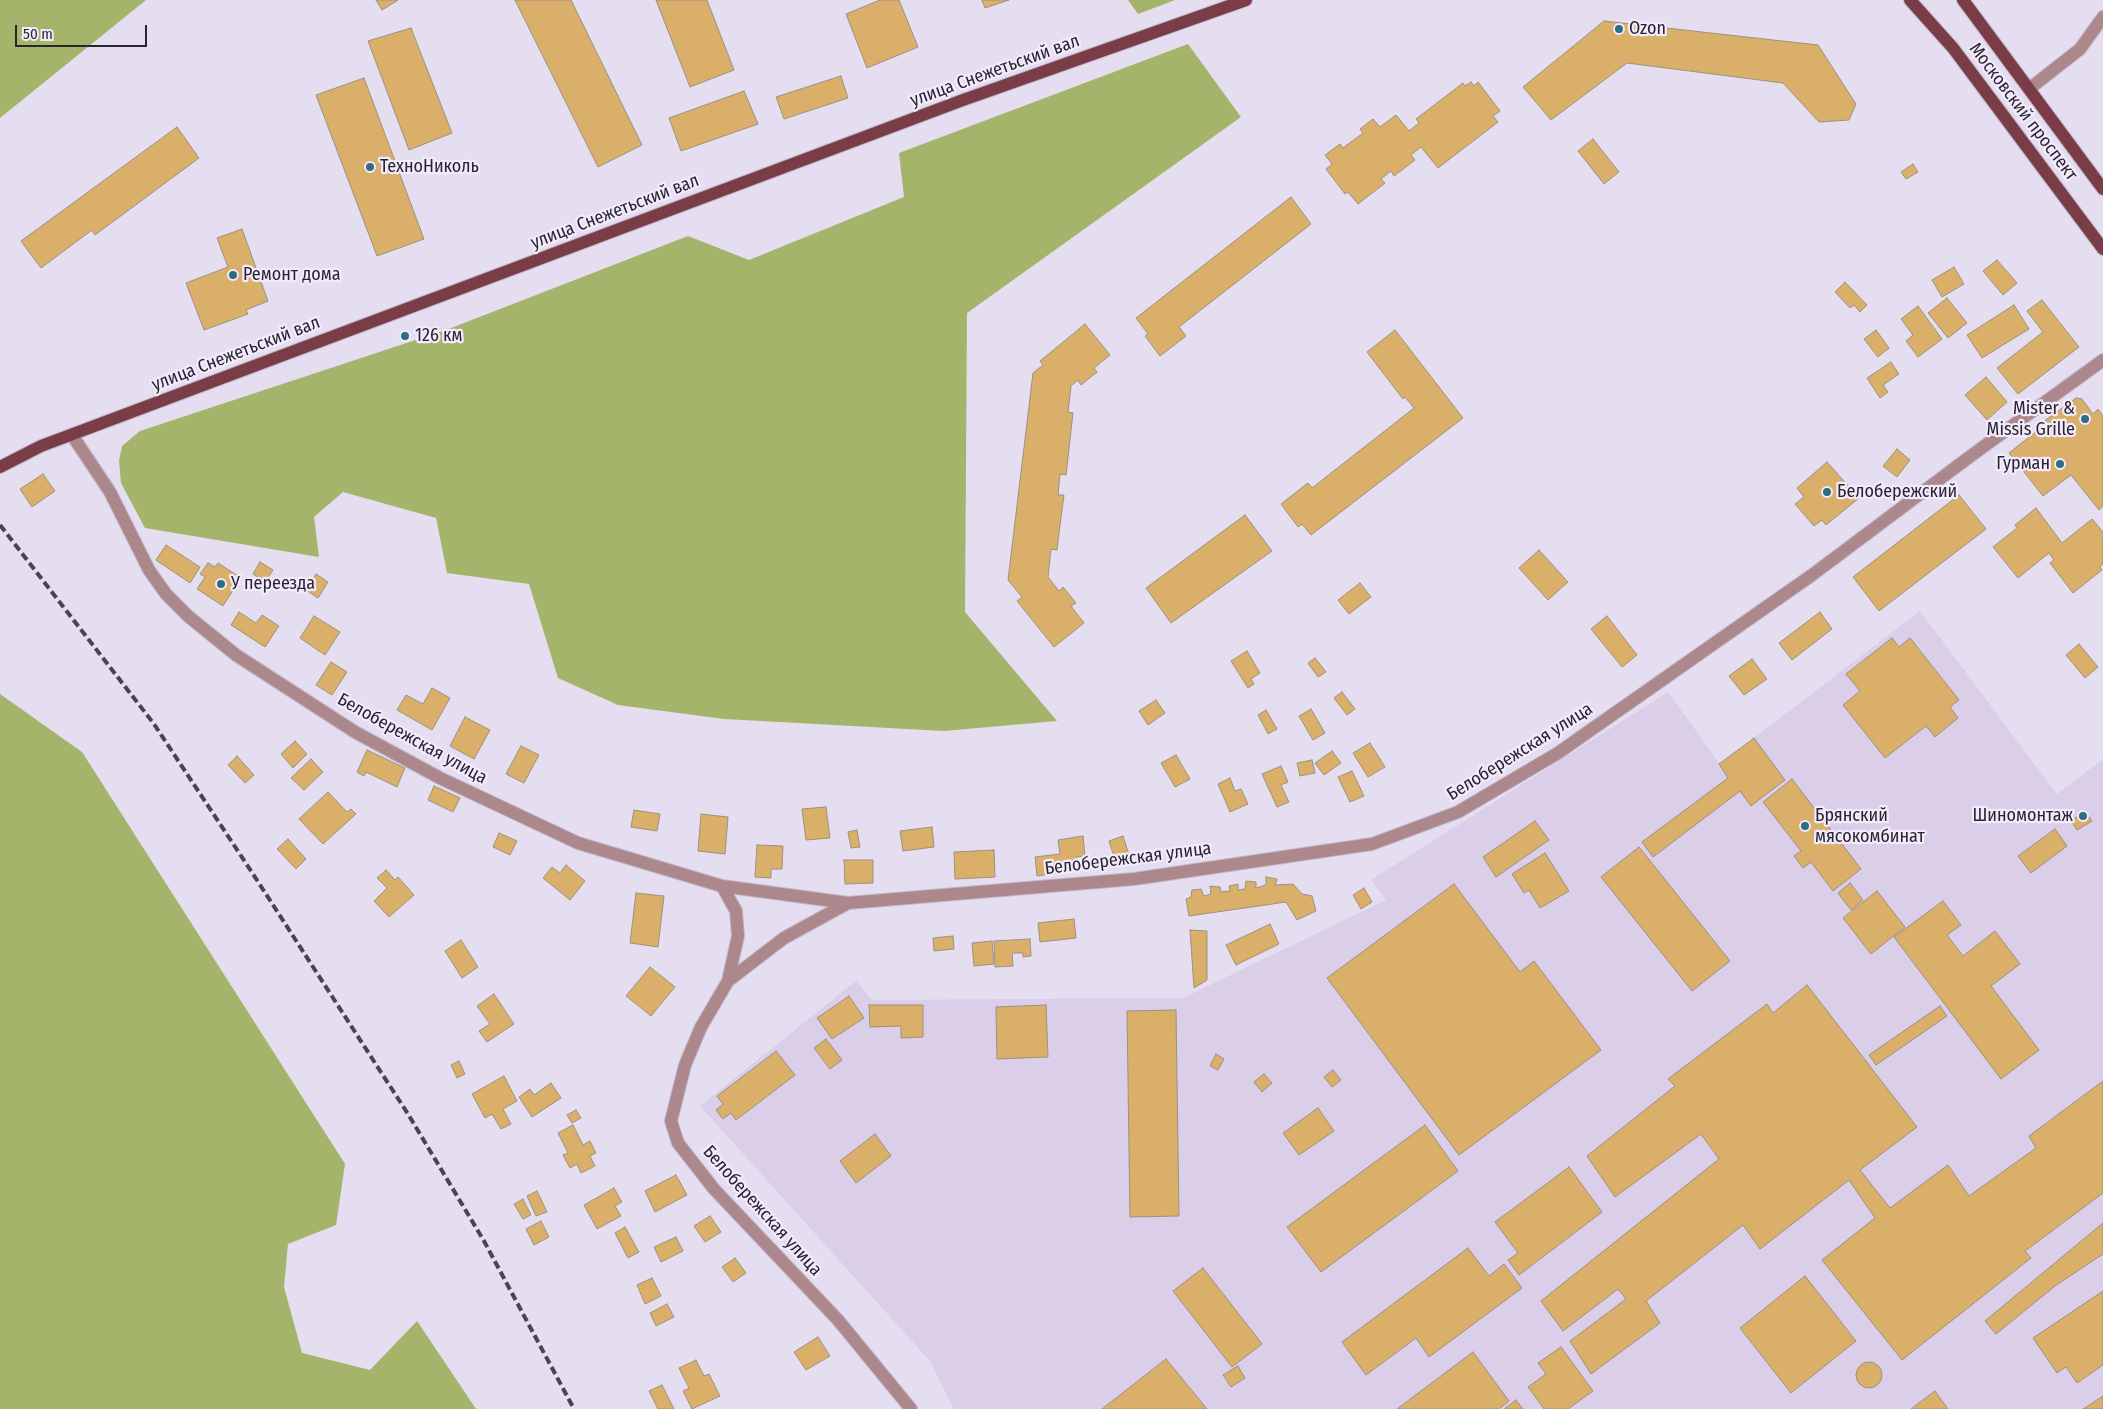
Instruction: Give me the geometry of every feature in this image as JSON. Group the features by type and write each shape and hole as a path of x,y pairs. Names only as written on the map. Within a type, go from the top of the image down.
{"main road":[{"name":"улица Снежетьский вал","path":"0,467 41,446 963,100 1246,0"},
{"name":"Московский проспект","path":"1910,0 1953,48 2103,249"},
{"name":"Московский проспект","path":"1963,0 2103,188"}],"street":[{"path":"2029,89 2080,49 2103,17"},
{"name":"Белобережская улица","path":"72,435 110,492 149,570 166,594 188,616 236,655 355,732 440,778 569,839 722,886 848,903 1144,877 1372,844 1458,812 1558,753 1728,634 1812,575 2103,360"},
{"path":"722,886 736,911 738,936 728,981"},
{"name":"Белобережская улица","path":"848,903 784,938 728,981 701,1027 686,1065 671,1121 678,1143 714,1189 838,1320 911,1409"}],"shaded area":[{"path":"1920,611 2057,794 2103,759 2103,1409 954,1409 930,1361 700,1106 856,981 872,1000 1183,998 1386,900 1371,880 1668,692 1720,764"}],"green space":[{"path":"0,0 146,0 0,118"},
{"path":"1128,0 1175,0 1138,14"},
{"path":"1188,44 1241,117 967,313 965,612 1057,721 944,731 724,719 618,705 558,678 529,584 447,573 436,518 343,492 314,517 319,557 145,528 121,483 119,461 122,446 140,431 446,330 688,236 749,260 904,197 899,153"},
{"path":"0,694 82,752 345,1164 336,1225 288,1244 284,1287 302,1353 370,1370 417,1321 476,1409 0,1409"}],"building":[{"path":"376,0 398,0 382,10"},
{"path":"515,0 571,0 642,145 598,167"},
{"path":"656,0 707,0 734,70 690,87"},
{"path":"880,0 899,0 918,47 867,68 846,14"},
{"path":"982,0 1009,0 985,8"},
{"path":"1604,21 1818,45 1856,104 1849,120 1819,122 1783,83 1627,63 1551,120 1523,87"},
{"path":"411,28 452,133 409,150 368,41"},
{"path":"841,76 848,98 784,119 776,97"},
{"name":"ТехноНиколь","path":"364,78 424,239 377,256 316,95"},
{"path":"1471,82 1474,86 1478,82 1500,111 1493,116 1498,122 1438,168 1421,147 1411,155 1415,160 1394,176 1391,171 1381,179 1385,183 1358,204 1348,192 1345,194 1326,169 1332,164 1325,155 1340,144 1343,148 1363,133 1360,129 1373,119 1380,127 1396,115 1409,131 1419,123 1416,119 1463,83 1465,86"},
{"path":"744,91 758,124 681,151 669,118"},
{"path":"177,127 199,158 95,235 92,230 41,268 21,241"},
{"path":"1593,139 1619,172 1604,184 1578,151"},
{"path":"1913,164 1918,172 1906,179 1901,172"},
{"path":"1291,197 1311,224 1179,327 1186,336 1160,356 1145,336 1148,334 1136,318"},
{"name":"Ремонт дома","path":"242,229 268,301 246,310 248,314 204,330 186,283 228,267 217,238"},
{"path":"1997,260 2017,283 2003,295 1983,271"},
{"path":"1954,267 1964,284 1942,297 1932,280"},
{"path":"1845,282 1867,305 1860,312 1854,305 1850,308 1835,292"},
{"path":"1947,298 1967,323 1948,338 1928,313"},
{"path":"2042,300 2079,347 2018,394 1997,368 2043,332 2027,311"},
{"path":"2014,305 2029,329 1982,358 1967,335"},
{"path":"1918,306 1942,339 1918,357 1906,341 1913,335 1901,319"},
{"path":"1085,324 1110,355 1094,368 1097,372 1081,385 1078,380 1071,386 1068,412 1073,413 1066,475 1060,474 1058,495 1064,495 1057,550 1051,549 1048,577 1059,591 1063,587 1076,603 1071,606 1084,623 1054,647 1017,601 1022,597 1008,580 1033,373 1043,365 1040,361"},
{"path":"1395,330 1463,418 1311,535 1302,524 1298,527 1281,504 1308,483 1312,488 1414,408 1405,397 1403,399 1367,352"},
{"path":"1876,330 1889,348 1878,357 1864,339"},
{"path":"1891,362 1899,374 1883,385 1888,392 1880,398 1867,378"},
{"path":"1986,377 2007,402 1987,420 1965,395"},
{"name":"Гурман","path":"2076,398 2082,399 2093,414 2098,409 2103,416 2103,506 2099,510 2071,475 2043,496 2009,453 2038,430 2036,427"},
{"path":"1897,449 1910,460 1897,477 1883,466"},
{"name":"Белобережский","path":"1827,462 1859,498 1826,525 1822,520 1814,526 1795,504 1804,497 1797,488"},
{"path":"43,474 55,491 32,507 20,489"},
{"path":"1959,495 1986,529 1879,611 1853,577"},
{"path":"2036,508 2062,543 2092,519 2103,532 2103,564 2100,567 2102,570 2073,593 2050,563 2054,560 2049,553 2018,578 1993,547 2017,528 2015,525"},
{"path":"1245,515 1272,551 1171,623 1146,588"},
{"path":"166,545 200,567 190,583 156,560"},
{"path":"1539,550 1568,582 1548,600 1519,568"},
{"path":"260,562 273,570 265,582 253,574"},
{"path":"208,563 215,567 218,563 241,578 223,606 197,589 205,577 200,574"},
{"path":"316,574 328,582 318,598 306,590"},
{"path":"1360,583 1371,597 1349,614 1338,600"},
{"path":"239,612 256,623 262,615 279,626 265,647 231,625"},
{"path":"1820,612 1832,629 1792,660 1779,643"},
{"path":"314,616 340,632 325,655 300,638"},
{"path":"1607,616 1637,655 1622,667 1591,629"},
{"path":"1892,638 1899,647 1910,638 1959,700 1950,707 1958,718 1935,737 1926,726 1885,758 1843,705 1860,691 1846,674"},
{"path":"2079,644 2098,667 2085,678 2066,655"},
{"path":"1247,651 1260,673 1251,679 1254,684 1248,688 1231,661"},
{"path":"1315,658 1326,672 1318,677 1308,663"},
{"path":"1752,659 1767,679 1744,695 1729,676"},
{"path":"331,662 347,672 332,695 316,685"},
{"path":"432,688 450,698 432,730 397,710 406,695 423,704"},
{"path":"1342,692 1355,709 1347,715 1334,698"},
{"path":"1156,700 1165,713 1148,725 1139,711"},
{"path":"1311,709 1325,733 1313,740 1299,716"},
{"path":"1266,710 1277,729 1268,734 1258,715"},
{"path":"465,717 490,730 474,759 450,746"},
{"path":"1754,738 1785,780 1751,806 1740,791 1653,857 1642,842 1728,778 1719,764"},
{"path":"295,741 307,754 293,768 281,754"},
{"path":"1370,743 1385,767 1368,777 1353,753"},
{"path":"521,746 539,755 524,783 506,774"},
{"path":"367,750 405,768 397,787 366,772 364,776 357,772"},
{"path":"1332,751 1341,763 1324,775 1315,763"},
{"path":"1176,755 1190,779 1175,787 1161,763"},
{"path":"237,756 254,775 245,783 228,765"},
{"path":"311,759 323,772 304,790 291,778"},
{"path":"1312,760 1315,773 1300,776 1297,763"},
{"path":"1281,766 1288,782 1281,785 1289,802 1277,807 1262,774"},
{"path":"1352,771 1364,796 1350,802 1338,777"},
{"path":"1230,778 1235,791 1241,789 1248,804 1230,812 1218,784"},
{"name":"Брянский мясокомбинат","path":"1792,779 1861,869 1833,891 1811,862 1803,868 1794,856 1801,851 1763,802"},
{"path":"434,786 460,798 453,812 428,800"},
{"path":"328,792 347,812 351,809 356,814 323,844 299,819"},
{"path":"826,807 830,838 806,840 802,809"},
{"path":"634,810 660,814 657,831 631,827"},
{"name":"Шиномонтаж","path":"2085,811 2092,821 2077,830 2071,821"},
{"path":"701,814 728,817 725,854 698,851"},
{"path":"1535,821 1549,840 1496,877 1483,857"},
{"path":"932,827 934,847 903,851 900,831"},
{"path":"2055,829 2067,846 2031,873 2018,856"},
{"path":"857,830 860,847 851,848 848,832"},
{"path":"499,833 517,841 510,855 493,847"},
{"path":"1083,836 1085,856 1076,857 1078,870 1037,876 1035,857 1060,854 1058,840"},
{"path":"1123,836 1131,861 1117,866 1109,841"},
{"path":"288,839 306,859 296,869 277,849"},
{"path":"757,845 783,846 782,869 771,869 771,878 755,877"},
{"path":"1639,847 1730,961 1692,991 1601,877"},
{"path":"994,850 995,877 955,879 954,852"},
{"path":"1545,853 1569,891 1540,908 1529,890 1524,893 1512,874"},
{"path":"844,860 873,860 873,883 845,884"},
{"path":"566,865 585,881 570,900 543,878 552,867 560,873"},
{"path":"386,870 395,880 398,877 414,895 389,917 374,901 387,888 377,878"},
{"path":"1266,877 1277,879 1275,885 1293,884 1302,894 1312,896 1316,911 1297,920 1286,902 1189,916 1186,899 1191,897 1192,890 1201,889 1204,896 1211,894 1210,886 1220,887 1221,892 1230,891 1229,886 1238,884 1238,890 1245,889 1246,881 1256,882 1256,888 1266,885"},
{"path":"1850,883 1863,900 1851,910 1838,893"},
{"path":"1454,884 1520,972 1534,961 1601,1050 1459,1155 1327,978"},
{"path":"1364,888 1372,902 1361,909 1353,895"},
{"path":"1877,891 1905,927 1871,954 1843,918"},
{"path":"636,893 664,896 658,947 630,943"},
{"path":"1943,901 1961,925 1947,935 1963,956 1995,931 2020,964 1991,986 2039,1050 2001,1079 1894,937"},
{"path":"1074,919 1076,938 1040,942 1038,923"},
{"path":"1270,924 1279,944 1236,965 1226,945"},
{"path":"1190,930 1207,931 1207,980 1194,988"},
{"path":"953,936 954,949 934,951 933,938"},
{"path":"1030,939 1031,956 1023,957 1023,953 1012,953 1013,966 995,967 994,941"},
{"path":"461,940 478,967 462,978 445,951"},
{"path":"992,941 994,964 974,966 972,943"},
{"path":"650,967 675,987 651,1016 626,996"},
{"path":"1807,985 1917,1127 1860,1170 1890,1208 1948,1165 1969,1196 2036,1148 2029,1136 2103,1081 2103,1193 2025,1251 2031,1258 1902,1360 1822,1260 1875,1218 1849,1180 1760,1249 1743,1225 1646,1301 1660,1323 1591,1374 1570,1341 1626,1299 1618,1289 1563,1331 1541,1301 1719,1159 1701,1134 1615,1197 1587,1156 1675,1086 1668,1079 1767,1004 1773,1013"},
{"path":"494,994 514,1024 487,1042 479,1031 490,1024 477,1006"},
{"path":"849,996 864,1018 832,1039 817,1018"},
{"path":"869,1005 923,1005 923,1037 901,1038 901,1026 870,1027"},
{"path":"1046,1005 1048,1057 997,1059 996,1007"},
{"path":"1940,1006 1947,1016 1876,1065 1869,1055"},
{"path":"1176,1010 1179,1216 1130,1217 1127,1011"},
{"path":"826,1039 842,1060 830,1069 814,1048"},
{"path":"776,1051 795,1075 736,1120 731,1113 723,1119 716,1110 723,1104 717,1096"},
{"path":"1216,1054 1224,1059 1218,1070 1210,1066"},
{"path":"459,1061 465,1074 457,1078 451,1065"},
{"path":"1333,1070 1341,1080 1332,1087 1324,1077"},
{"path":"1264,1074 1272,1083 1262,1092 1254,1082"},
{"path":"504,1076 517,1101 503,1109 511,1124 501,1129 492,1114 485,1118 472,1094"},
{"path":"551,1083 561,1098 532,1117 519,1097 530,1089 534,1095"},
{"path":"1318,1108 1334,1131 1299,1155 1283,1133"},
{"path":"576,1110 581,1118 572,1123 567,1115"},
{"path":"573,1125 583,1145 590,1141 596,1153 590,1156 595,1166 581,1173 577,1164 570,1168 563,1155 568,1153 558,1133"},
{"path":"1425,1125 1458,1171 1321,1272 1287,1227"},
{"path":"875,1134 891,1156 856,1183 840,1161"},
{"path":"1569,1167 1602,1212 1519,1275 1508,1260 1518,1253 1495,1222"},
{"path":"676,1175 687,1195 655,1212 645,1191"},
{"path":"614,1188 622,1202 615,1206 621,1216 597,1229 584,1205"},
{"path":"537,1191 547,1212 536,1216 527,1196"},
{"path":"523,1199 531,1215 523,1219 514,1204"},
{"path":"710,1216 721,1232 705,1242 694,1226"},
{"path":"541,1221 549,1237 534,1245 526,1229"},
{"path":"2103,1223 2103,1254 2055,1286 1996,1334 1985,1321"},
{"path":"625,1227 639,1252 628,1258 615,1233"},
{"path":"676,1237 683,1251 661,1262 654,1247"},
{"path":"1468,1248 1489,1276 1504,1264 1522,1288 1429,1357 1416,1338 1366,1375 1342,1342"},
{"path":"735,1258 746,1273 733,1282 722,1267"},
{"path":"1203,1268 1262,1344 1232,1367 1173,1291"},
{"path":"1805,1276 1856,1341 1791,1393 1740,1328"},
{"path":"652,1278 661,1296 645,1304 637,1285"},
{"path":"2103,1291 2103,1365 2077,1383 2066,1367 2057,1373 2033,1338"},
{"path":"667,1304 674,1317 656,1326 650,1313"},
{"path":"818,1337 830,1356 806,1370 794,1352"},
{"path":"1561,1347 1593,1391 1568,1409 1544,1409 1528,1387 1546,1374 1538,1363"},
{"path":"1473,1352 1509,1401 1499,1409 1397,1409"},
{"path":"1166,1359 1207,1409 1102,1409"},
{"path":"696,1360 704,1376 709,1374 720,1396 692,1409 683,1391 689,1388 679,1368"},
{"path":"1869,1362 1878,1366 1882,1375 1878,1384 1869,1388 1860,1384 1856,1375 1860,1366"},
{"path":"1238,1366 1245,1378 1231,1387 1223,1375"},
{"path":"662,1385 674,1409 658,1409 649,1391"},
{"path":"1935,1391 1948,1409 1911,1409"},
{"path":"2103,1396 2103,1409 2083,1409"},
{"path":"1516,1400 1523,1409 1504,1409"}],"railway":[{"path":"0,525 154,724 253,874 408,1114 484,1241 574,1409"}],"place":[{"name":"Ozon","path":"1619,29"},
{"name":"ТехноНиколь","path":"370,167"},
{"name":"Ремонт дома","path":"233,275"},
{"name":"126 км","path":"405,336"},
{"name":"Mister & Missis Grille","path":"2085,419"},
{"name":"Гурман","path":"2060,464"},
{"name":"Белобережский","path":"1827,492"},
{"name":"У переезда","path":"221,584"},
{"name":"Шиномонтаж","path":"2083,816"},
{"name":"Брянский мясокомбинат","path":"1805,826"}]}
